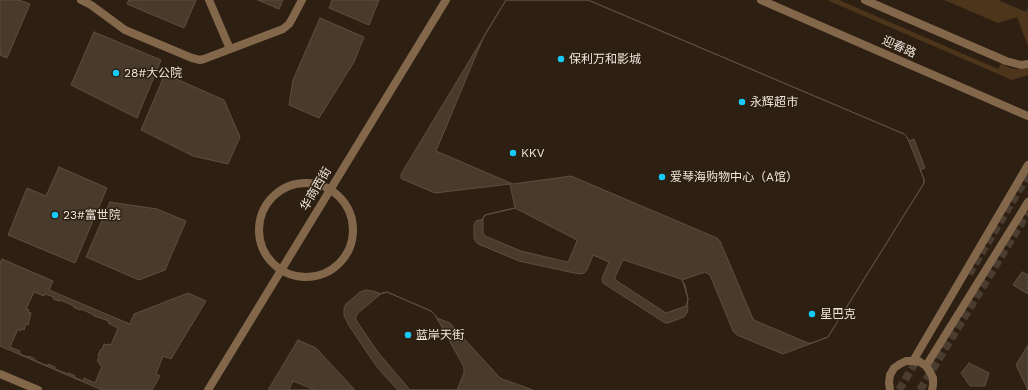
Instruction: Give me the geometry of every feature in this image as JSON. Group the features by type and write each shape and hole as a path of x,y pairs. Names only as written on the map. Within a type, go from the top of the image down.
{"street":[{"path":"81,0 91,5 125,30 196,59 204,59 282,29 289,24 302,0"},
{"path":"209,0 230,49"},
{"name":"华商西街","path":"208,390 446,0"},
{"name":"迎春路","path":"761,0 1028,116"},
{"path":"865,0 1006,61 1021,65 1028,64"},
{"path":"913,360 1028,165"},
{"path":"310,184 321,186 330,190 345,204 353,224 351,245 347,254 340,263 323,274 302,277 292,275 281,269 267,256 260,236 262,216 266,206 280,191 290,186 310,184"},
{"path":"926,366 1028,202"},
{"path":"890,390 890,375 894,368 906,361 913,360 926,366 930,372 933,378 932,390"},
{"path":"0,374 38,390"}],"shaded area":[{"path":"827,0 839,0 998,69 1001,64 1017,69 1028,68 1028,75 1012,80"},
{"path":"944,0 998,0 1026,12 1028,8 1028,46 1017,17 998,23"}],"building":[{"path":"0,0 19,0 30,4 7,58 0,55"},
{"path":"129,0 196,0 184,28 127,4"},
{"path":"258,0 283,0 279,9"},
{"path":"332,0 379,0 369,25 329,8"},
{"name":"爱琴海购物中心（A馆）","path":"506,0 588,0 904,134 907,137 924,179 924,183 828,337 808,343 753,319 720,241 717,238 571,176 513,184 436,151 484,36"},
{"name":"爱琴海购物中心（A馆）","path":"506,0 588,0 904,134 909,141 914,139 925,168 920,170 924,183 828,337 783,354 737,335 733,331 710,275 705,272 682,280 685,285 688,299 687,313 684,317 665,323 603,283 602,278 609,262 593,255 587,270 584,273 579,274 519,261 478,244 474,238 474,225 476,221 483,219 485,215 515,208 510,184 435,193 401,178 401,174"},
{"path":"320,18 364,37 354,62 319,118 289,105 293,80"},
{"name":"28#大公院","path":"94,32 161,60 137,118 71,85"},
{"path":"165,74 224,100 240,137 228,164 193,156 141,130"},
{"name":"23#富世院","path":"59,167 107,188 75,263 8,235 27,188 46,196"},
{"path":"110,202 157,209 186,221 165,270 139,280 86,257"},
{"path":"515,208 577,241 567,262 521,251 485,236 483,232 483,218 485,215"},
{"path":"2,259 53,281 49,290 130,324 134,314 188,293 206,301 171,359 163,356 156,374 160,376 152,390 102,390 0,346 0,263"},
{"path":"624,260 681,279 688,299 686,306 666,313 617,281 615,277"},
{"path":"1022,272 1028,275 1028,294 1013,285"},
{"name":"蓝岸天街","path":"366,290 381,294 387,292 431,311 437,318 450,323 500,378 533,390 398,390 381,372 370,357 348,324 344,315 344,308 346,304 360,292"},
{"path":"34,292 44,296 45,294 54,297 53,299 60,300 94,316 109,321 108,323 118,328 111,345 104,344 98,355 97,361 102,366 95,383 84,378 83,381 69,373 68,374 55,369 55,367 48,364 48,366 34,360 35,359 29,356 20,354 20,351 10,347 18,329 20,331 21,329 24,330 26,324 28,325 31,313 26,309"},
{"name":"蓝岸天街","path":"387,292 431,311 435,315 464,367 464,373 457,390 410,390 377,351 356,320 356,316 382,293"},
{"path":"298,340 316,348 355,390 268,390"},
{"path":"1028,345 1028,390 1016,365"},
{"path":"969,363 989,373 985,386 970,386 961,373"},
{"path":"293,381 315,390 289,390"}],"tunnel":[{"path":"969,274 1028,175"},
{"path":"920,390 1028,212"},
{"path":"899,390 919,356"}],"place":[{"name":"保利万和影城","path":"561,59"},
{"name":"28#大公院","path":"116,73"},
{"name":"永辉超市","path":"742,102"},
{"name":"KKV","path":"513,153"},
{"name":"爱琴海购物中心（A馆）","path":"662,177"},
{"name":"23#富世院","path":"55,215"},
{"name":"星巴克","path":"812,314"},
{"name":"蓝岸天街","path":"408,335"}]}
